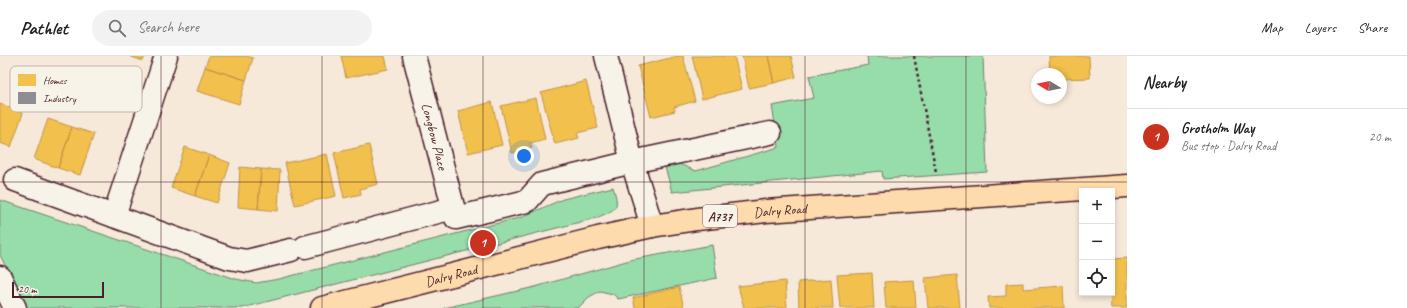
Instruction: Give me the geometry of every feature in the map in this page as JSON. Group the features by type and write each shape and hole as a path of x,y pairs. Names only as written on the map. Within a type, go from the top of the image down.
{"highway":[{"name":"Dalry Road","path":"322,308 369,302 598,238 697,218 766,211 1127,186"}],"street":[{"path":"114,216 166,56"},
{"name":"Longbow Place","path":"414,56 455,213"},
{"path":"606,56 632,162 652,226"},
{"path":"15,180 235,259 247,261 455,213 527,201 542,184 632,162 770,133"},
{"path":"0,277 15,308"}],"path":[{"path":"914,56 941,200"}],"green space":[{"path":"867,56 983,56 987,172 883,179 882,171 672,192 665,167 679,164 696,171 779,147 772,106 814,98 809,76 868,65"},
{"path":"613,187 616,200 615,207 596,218 242,308 26,308 0,255 0,200 236,279 256,283 279,279 522,217 563,199"},
{"path":"712,245 717,278 618,299 613,294 600,291 589,297 578,308 444,308 535,287 630,260"}],"building: Homes":[{"path":"129,56 145,56 143,61"},
{"path":"209,56 246,56 253,58 246,80 205,67"},
{"path":"341,56 385,56 388,69 346,78"},
{"path":"683,56 695,101 674,107 675,111 651,117 638,66"},
{"path":"692,56 734,56 742,89 702,99"},
{"path":"742,56 768,56 774,83 749,88"},
{"path":"768,56 791,56 796,77 774,83"},
{"path":"1049,56 1089,56 1090,78 1067,79 1067,68 1050,68"},
{"path":"205,67 246,80 239,104 197,91"},
{"path":"586,81 598,128 577,133 579,138 555,144 541,93"},
{"path":"536,98 545,139 530,143 532,148 512,153 501,106"},
{"path":"492,102 502,145 468,153 458,111"},
{"path":"0,104 10,108 10,112 23,113 11,147 0,143"},
{"path":"48,119 72,127 58,168 34,159"},
{"path":"72,127 94,134 80,175 58,168"},
{"path":"369,145 378,184 360,189 361,194 344,198 334,153"},
{"path":"185,147 209,155 195,196 171,188"},
{"path":"327,154 336,196 295,205 285,163"},
{"path":"209,155 230,163 217,203 195,196"},
{"path":"240,167 261,169 258,209 238,207"},
{"path":"261,169 280,170 278,211 258,209"},
{"path":"1127,258 1127,308 1111,308 1110,296 1115,296 1115,259"},
{"path":"872,273 874,308 840,308 837,275"},
{"path":"957,275 960,308 928,308 925,278"},
{"path":"831,279 833,308 799,308 798,282"},
{"path":"914,280 916,308 886,308 884,282"},
{"path":"785,281 787,308 744,308 738,286"},
{"path":"1023,283 1023,289 1063,286 1064,308 989,308 988,297 1006,296 1006,284"},
{"path":"679,287 684,308 635,308 633,298"}],"place":[{"name":"Grotholm Way","path":"483,243"}]}
